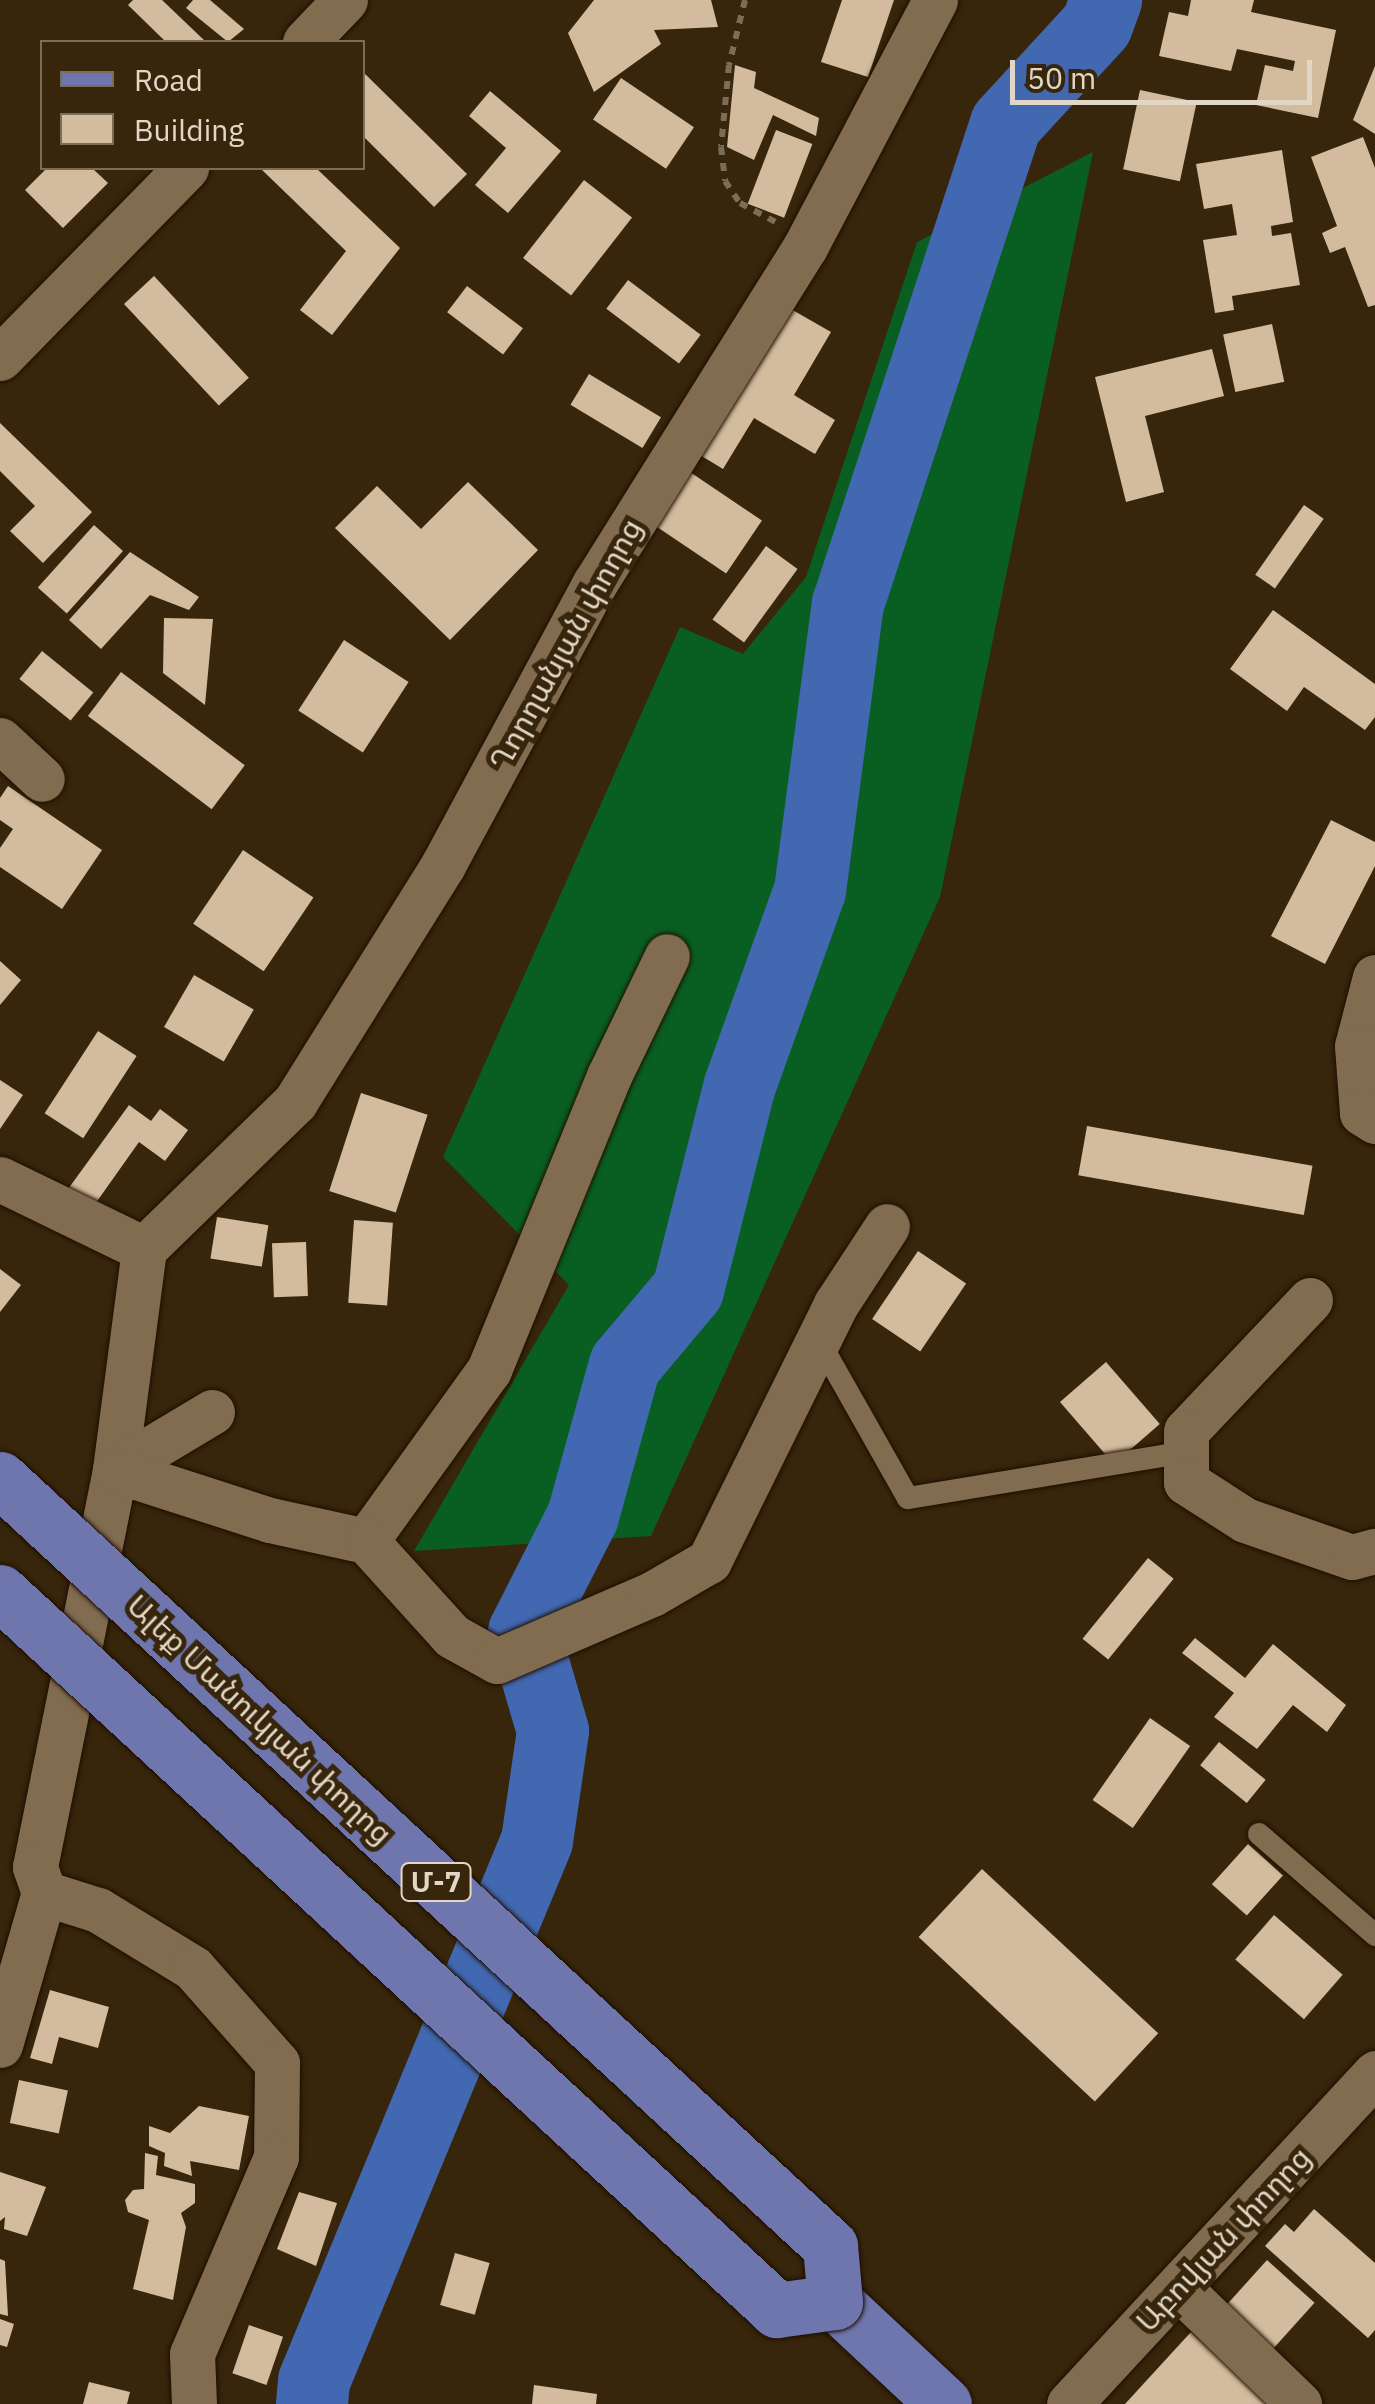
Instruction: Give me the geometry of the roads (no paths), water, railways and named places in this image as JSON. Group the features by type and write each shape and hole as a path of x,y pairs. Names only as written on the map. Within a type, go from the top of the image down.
{"main road":[{"name":"Ալեք Մանուկյան փողոց","path":"0,1479 830,2246 835,2302"},
{"name":"Մ-7","path":"0,1592 778,2310 835,2302"},
{"path":"835,2302 944,2404"}],"street":[{"path":"307,40 345,0"},
{"name":"Ղորղանյան փողոց","path":"144,1249 295,1102 444,865 594,583 805,247 935,0"},
{"path":"0,358 184,170"},
{"path":"0,740 42,778"},
{"path":"366,1541 489,1370 609,1076 667,956"},
{"path":"1375,977 1357,1046 1362,1113 1375,1121"},
{"path":"0,1178 144,1249 115,1470 66,1726 26,1876 0,2045"},
{"path":"115,1470 270,1520 366,1541 452,1636 498,1660 606,1614 709,1561 819,1341 887,1226"},
{"path":"1310,1300 1186,1431 1186,1482 1245,1520 1352,1557 1375,1551"},
{"path":"115,1470 212,1412"},
{"path":"26,1876 98,1910 193,1968 243,2016 278,2063 276,2157 192,2354 194,2404"},
{"name":"Աբովյան փողոց","path":"1070,2404 1375,2072"},
{"path":"1179,2288 1299,2404"}],"lane":[{"path":"819,1341 908,1498 1186,1452"},
{"path":"1259,1834 1375,1935"}],"waterway":[{"path":"312,2404 314,2381 537,1841 553,1731 524,1632 583,1516 625,1365 688,1290 740,1085 810,891 848,604 1006,124 1097,25 1106,0"}]}
